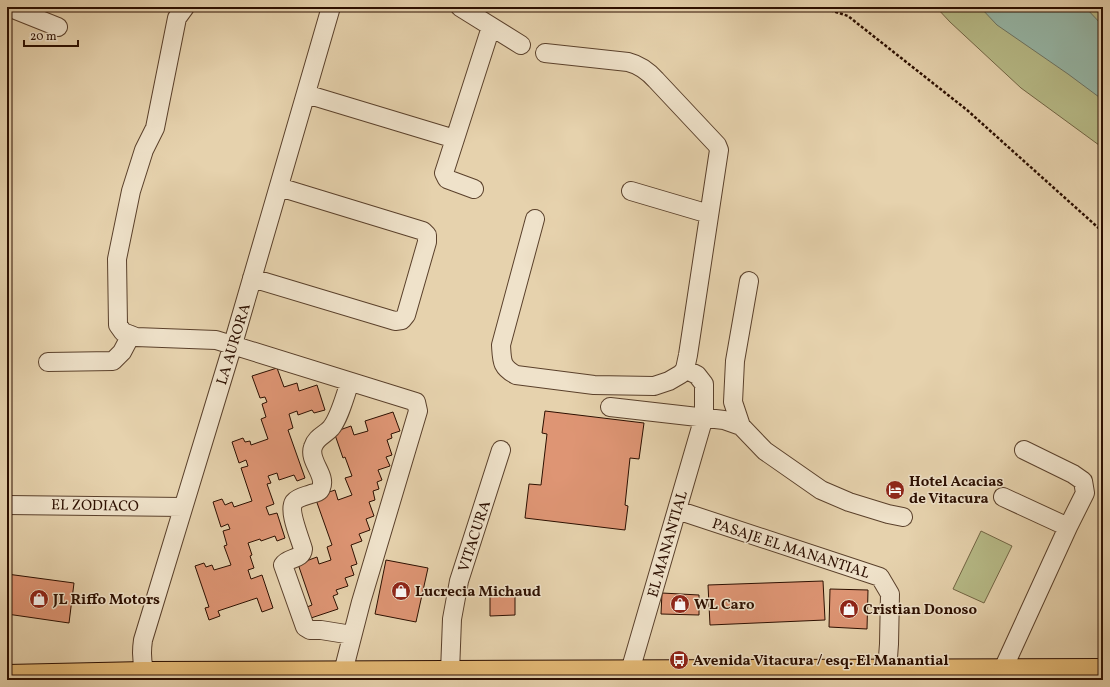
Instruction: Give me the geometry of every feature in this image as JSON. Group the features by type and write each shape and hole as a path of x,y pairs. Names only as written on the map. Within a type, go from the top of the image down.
{"main road":[{"path":"7,676 147,676 343,672 450,672 628,676 887,671 1001,675 1103,670"}],"street":[{"path":"8,7 58,27"},
{"path":"185,7 177,18 155,128 144,150 131,191 117,259 118,325 123,332 136,336 216,340 233,344 416,402 418,411 352,635 343,672"},
{"name":"LA AURORA","path":"147,676 141,651 143,640 233,344 332,7"},
{"path":"464,8 521,46"},
{"path":"474,189 447,179 444,173 491,27"},
{"path":"535,219 502,345 503,364 509,371 516,375 594,385 654,386 669,381 681,374 685,369 709,214 718,150 717,145 714,140 647,71 636,64 545,53"},
{"path":"306,94 455,139"},
{"path":"252,278 395,321 402,320 406,315 427,242 427,235 423,231 279,187"},
{"path":"631,191 709,214"},
{"path":"749,281 735,360 733,402 741,426 764,451 821,490 849,502 888,514 904,517"},
{"path":"48,362 112,361 122,352 131,335"},
{"name":"EL MANANTIAL","path":"628,676 704,417 704,384 697,375 685,369"},
{"path":"350,382 336,420 331,428 317,438 311,453 322,481 322,487 319,491 294,502 292,513 303,553 300,556 285,562 283,566 305,627 310,630 321,630 352,635"},
{"path":"610,407 704,417 724,420 741,426"},
{"name":"VITACURA","path":"450,672 452,619 459,581 501,450"},
{"path":"1001,675 1018,635 1085,493 1083,481 1024,450"},
{"path":"1003,497 1068,527"},
{"name":"EL ZODIACO","path":"7,505 183,507"},
{"name":"PASAJE EL MANANTIAL","path":"677,510 880,577 890,594 887,671"}],"path":[{"path":"821,7 848,16 967,110 1103,232"}],"green space":[{"path":"936,7 1103,7 1103,148 1021,88 950,22"},
{"path":"981,531 1012,546 984,603 953,589"}],"shaded area":[{"path":"980,7 1085,7 1103,26 1103,100 997,25"}],"building":[{"path":"277,368 284,387 297,383 299,391 317,385 325,410 314,413 312,410 298,415 297,411 289,414 293,428 288,430 305,478 297,481 294,475 279,480 277,473 268,476 271,483 267,484 274,504 266,507 269,515 277,513 285,538 277,541 275,536 261,541 260,539 248,543 254,568 248,570 251,579 262,575 273,608 262,612 257,598 218,611 220,616 209,620 205,608 209,607 195,566 204,563 206,567 212,565 214,570 231,565 224,546 227,545 223,531 230,529 228,524 221,527 213,502 222,499 225,505 232,502 234,507 252,501 241,468 248,466 246,460 239,463 232,442 243,438 245,442 250,441 251,445 268,439 261,419 266,417 262,404 267,402 265,397 260,398 252,376"},
{"path":"545,411 644,423 639,459 630,458 625,505 628,506 625,530 525,518 529,484 541,485 547,434 542,433"},
{"path":"393,412 400,431 391,434 392,438 387,440 392,455 386,457 390,466 378,470 382,480 377,482 379,489 373,491 375,500 369,502 374,516 366,519 370,530 359,534 362,541 351,545 357,564 351,566 354,575 345,578 348,586 336,590 338,594 333,596 338,609 311,618 307,607 312,605 298,564 317,557 319,564 331,560 327,547 332,545 315,497 335,490 338,500 352,495 345,478 352,476 345,457 343,458 334,432 351,426 354,435 368,431 365,421"},
{"name":"Lucrecia Michaud","path":"386,560 428,568 416,622 375,614"},
{"name":"JL Riffo Motors","path":"7,574 74,583 69,623 7,614"},
{"path":"823,581 825,620 710,625 708,585"},
{"name":"Cristian Donoso","path":"830,589 868,590 867,629 829,627"},
{"name":"WL Caro","path":"662,593 699,595 699,615 661,614"},
{"path":"490,595 515,595 515,615 490,616"}],"place":[{"name":"Hotel Acacias de Vitacura","path":"895,490"},
{"name":"Lucrecia Michaud","path":"401,591"},
{"name":"JL Riffo Motors","path":"39,599"},
{"name":"WL Caro","path":"680,604"},
{"name":"Cristian Donoso","path":"849,609"},
{"name":"Avenida Vitacura / esq. El Manantial","path":"679,660"}]}
